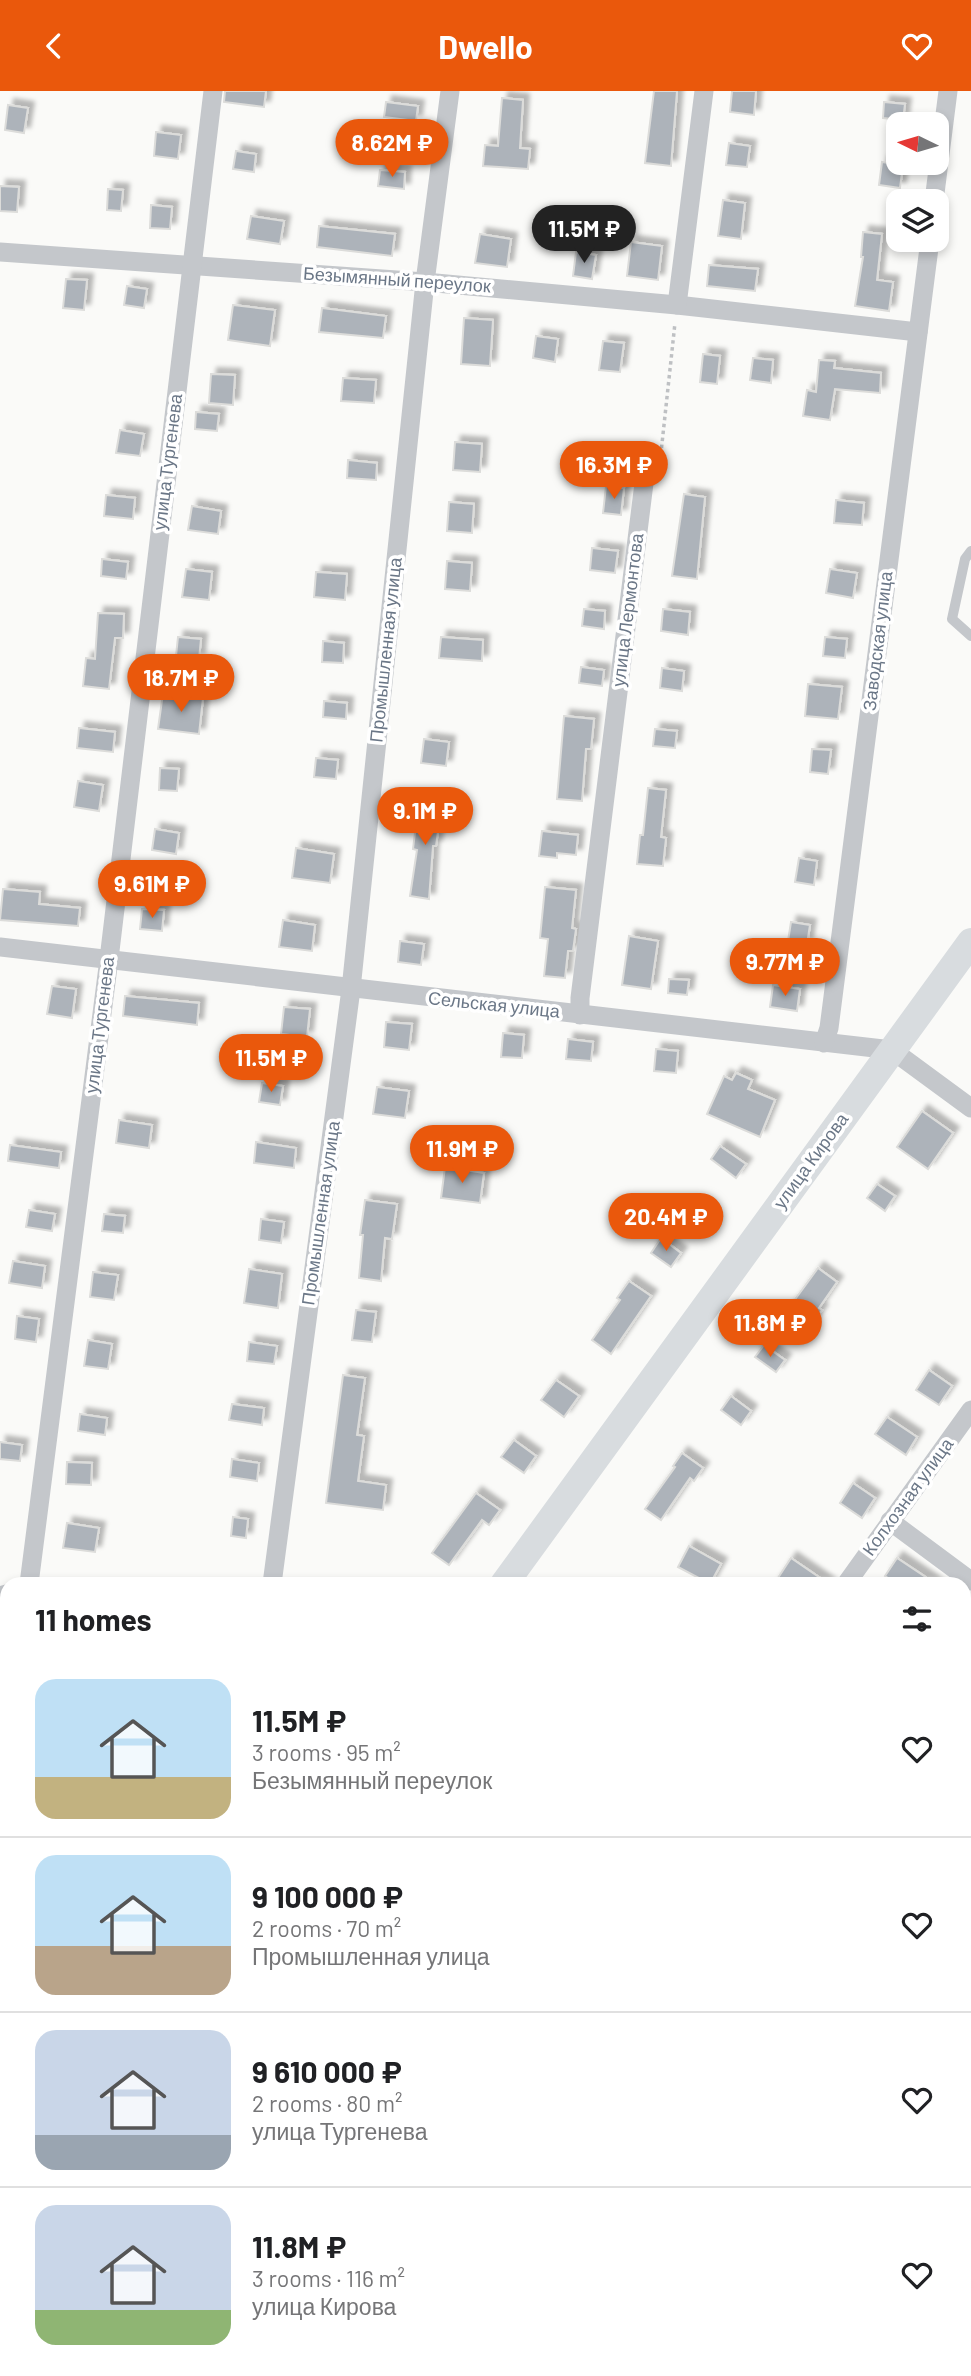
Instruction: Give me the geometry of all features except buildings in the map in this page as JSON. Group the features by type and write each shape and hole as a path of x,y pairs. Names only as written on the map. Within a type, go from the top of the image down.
{"main road":[{"name":"улица Кирова","path":"509,1577 971,941"}],"street":[{"name":"улица Тургенева","path":"30,1577 109,959 213,91"},
{"name":"Промышленная улица","path":"273,1577 351,989 425,282 450,91"},
{"path":"677,305 704,91"},
{"path":"936,189 948,91"},
{"name":"Безымянный переулок","path":"0,252 425,282 677,305 918,332"},
{"name":"Заводская улица","path":"824,1043 829,1028 928,252"},
{"name":"улица Лермонтова","path":"580,1015 645,475"},
{"name":"Сельская улица","path":"0,947 892,1050"},
{"path":"892,1050 971,1108"},
{"name":"Колхозная улица","path":"851,1577 971,1410"},
{"path":"891,1521 966,1577"}],"lane":[{"path":"971,551 965,559 951,619 971,636"}],"path":[{"path":"645,475 659,470 677,305"}]}
